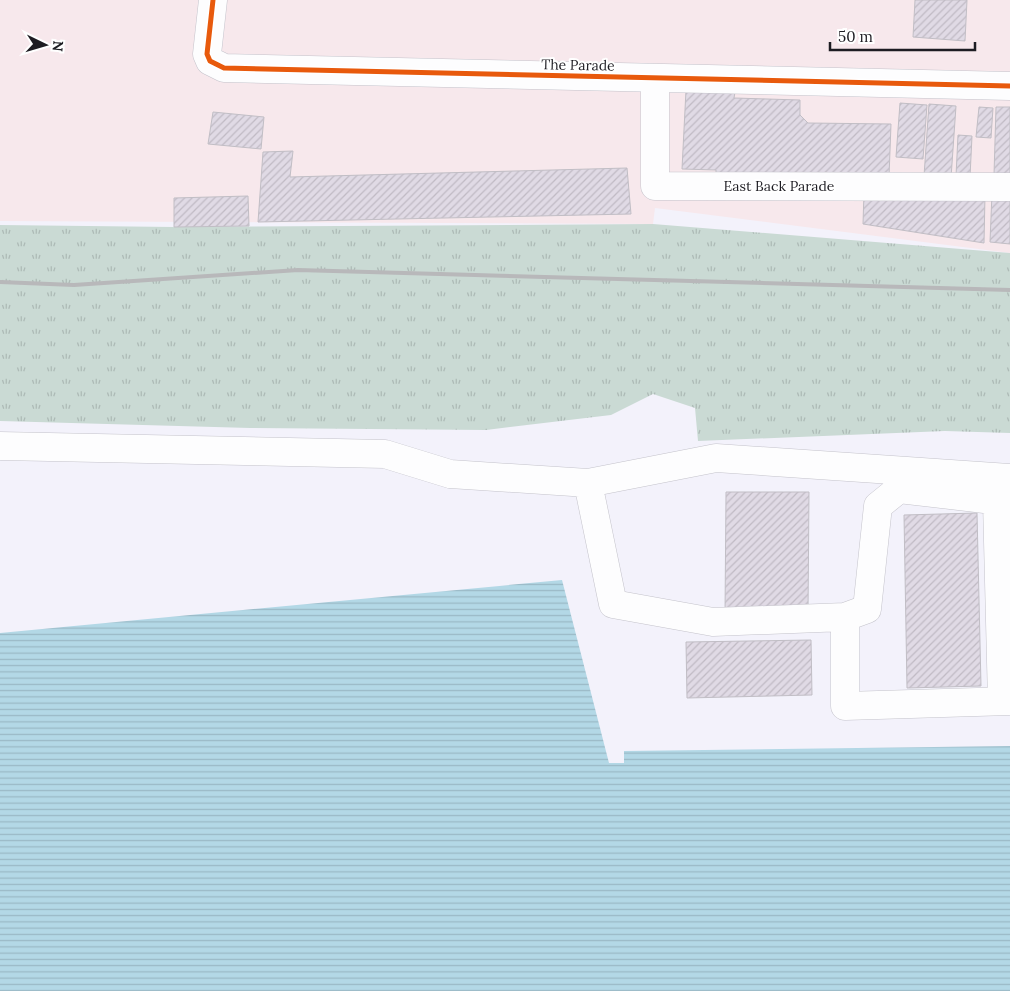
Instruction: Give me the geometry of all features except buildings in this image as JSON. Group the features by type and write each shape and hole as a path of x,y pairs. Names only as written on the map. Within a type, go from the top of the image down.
{"street":[{"name":"The Parade","path":"213,0 208,54 210,61 224,68 1010,86"},
{"name":"East Back Parade","path":"655,78 656,186 1010,187"},
{"path":"0,446 385,454 450,474 588,483 716,458 1006,494"},
{"path":"588,483 613,604 714,622 845,617 867,609 878,506 899,489 1006,494"},
{"path":"845,617 845,706 1006,701 1006,494"}],"shaded area":[{"path":"0,0 1010,0 1010,253 655,208 653,224 0,221"}],"green space":[{"path":"653,224 1010,253 1010,433 945,431 698,441 695,408 653,394 611,415 486,430 250,428 0,421 0,225 174,227"}],"water":[{"path":"562,580 609,763 624,763 624,751 1010,746 1010,991 0,991 0,633"}],"railway":[{"path":"0,282 74,285 298,270 1010,290"}],"cycle path":[{"path":"213,0 207,54 210,61 224,68 1010,86"}]}
